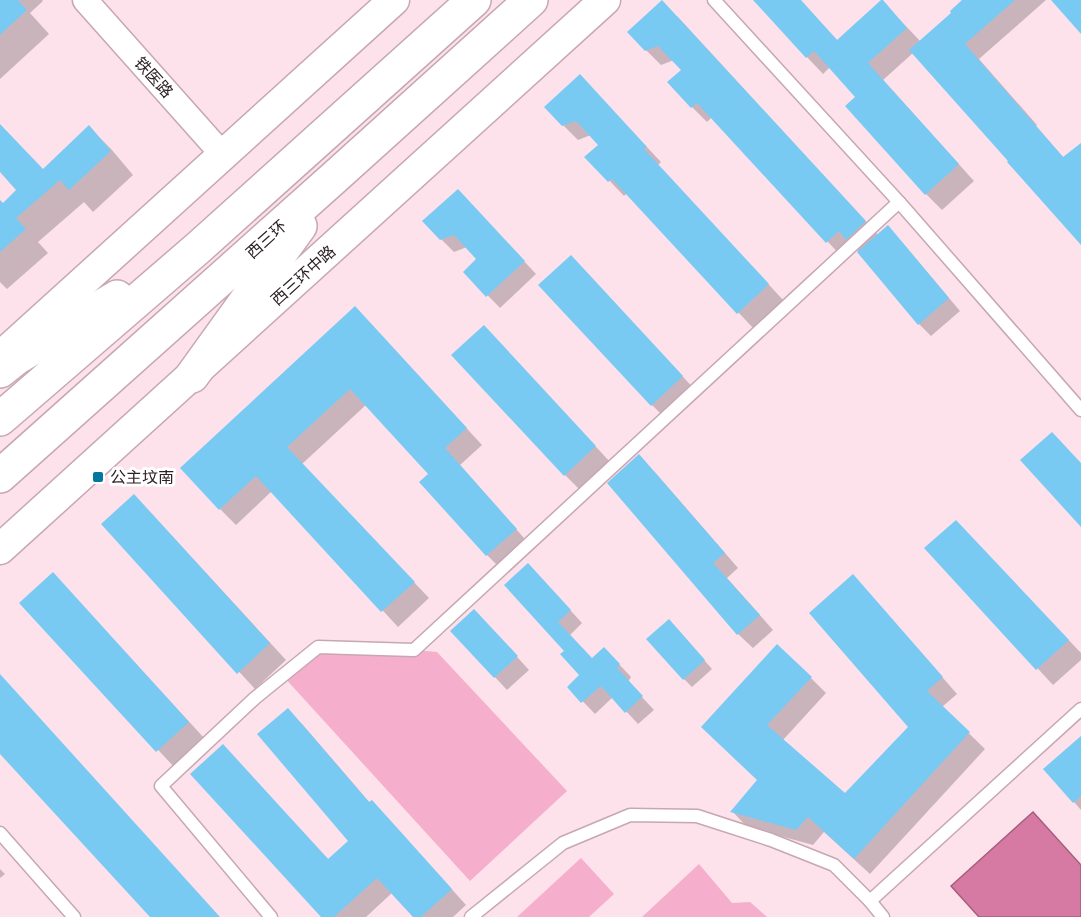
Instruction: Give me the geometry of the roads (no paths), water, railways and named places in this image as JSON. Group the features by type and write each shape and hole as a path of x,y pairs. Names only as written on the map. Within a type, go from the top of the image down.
{"highway":[{"path":"0,419 198,248 474,0"},
{"name":"西三环","path":"0,476 531,0"},
{"path":"192,376 336,176"},
{"path":"0,371 15,359 198,248"}],"street":[{"name":"铁医路","path":"85,0 223,155"},
{"path":"0,357 394,0"},
{"name":"西三环中路","path":"0,549 605,0"}],"lane":[{"path":"714,0 899,202 1081,410"},
{"path":"271,917 161,786 255,698 318,647 414,650 899,202"},
{"path":"870,901 1081,710"},
{"path":"471,917 563,843 630,815 697,816 771,840 834,865 883,917"},
{"path":"0,833 74,917"}],"place":[{"name":"公主坟南","path":"98,477"}]}
